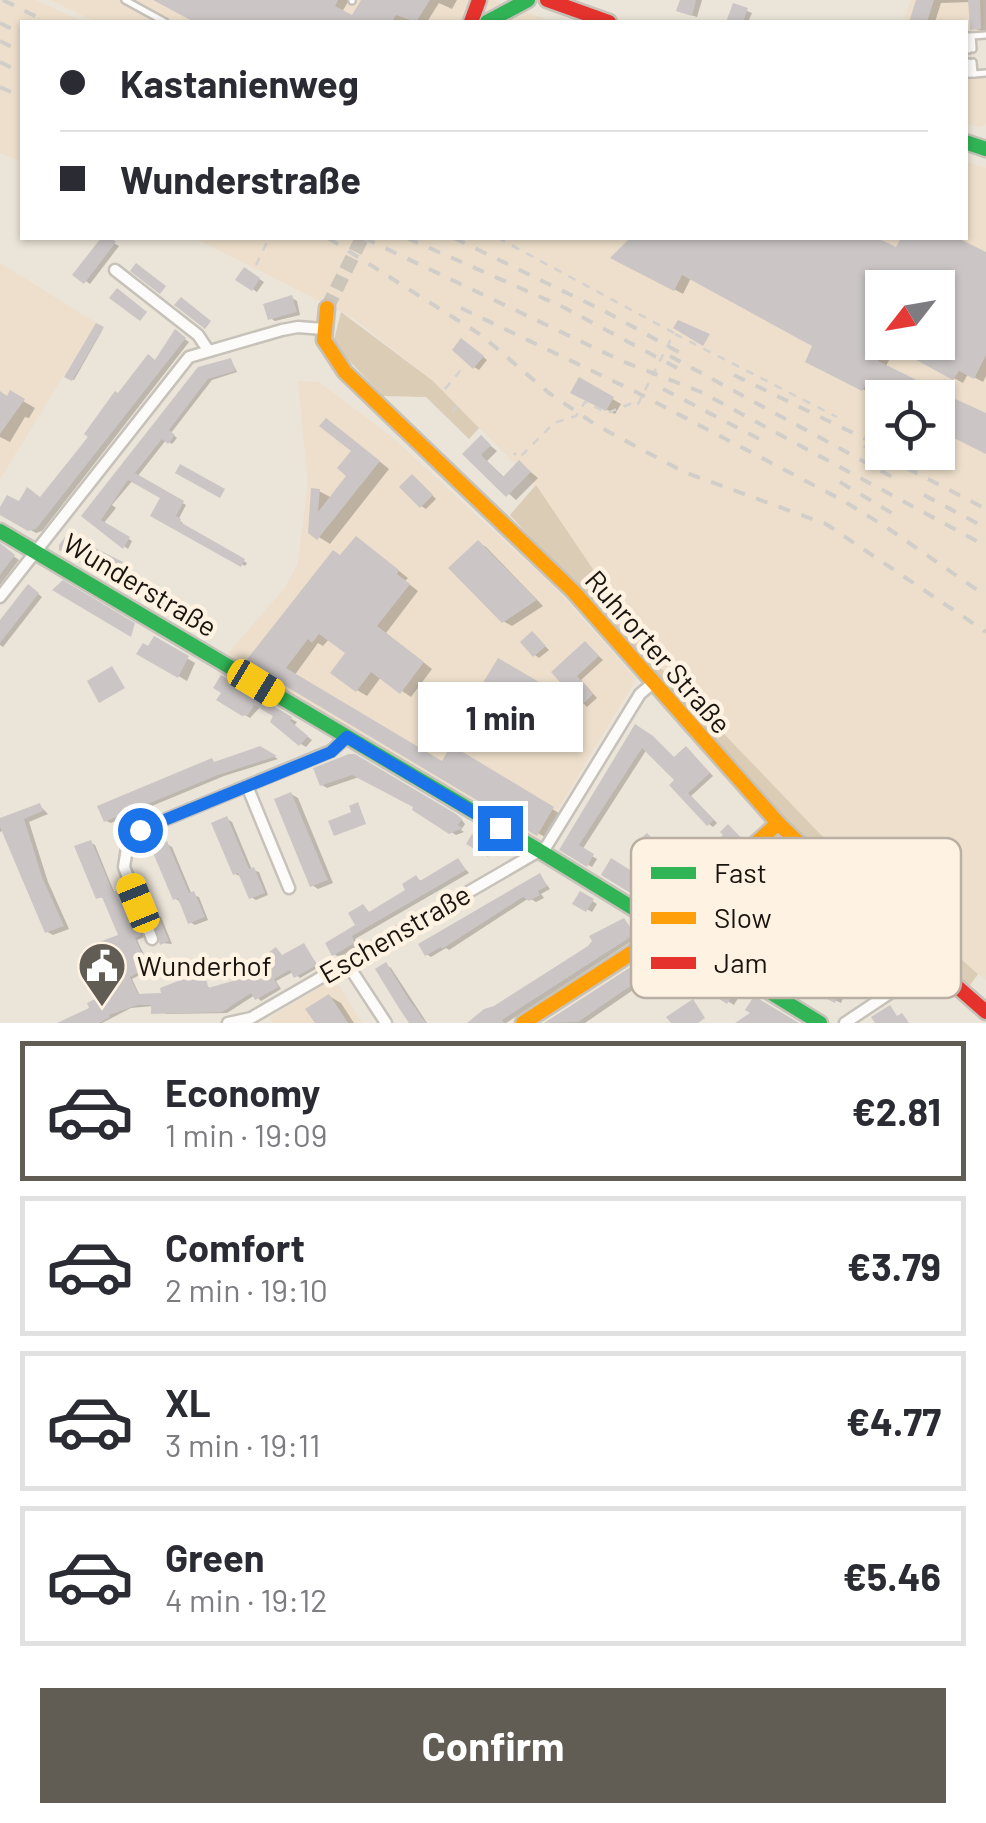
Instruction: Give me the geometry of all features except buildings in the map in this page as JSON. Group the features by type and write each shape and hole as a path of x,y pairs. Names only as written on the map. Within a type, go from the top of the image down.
{"street":[{"path":"491,20 528,0"},
{"path":"546,0 603,20"},
{"path":"115,270 198,334 208,350"},
{"path":"0,597 184,362 208,350 298,327 322,329 327,308"},
{"name":"Ruhrorter Straße","path":"322,329 328,352 344,372 542,559 793,838"},
{"name":"Wunderstraße","path":"0,530 631,907"},
{"name":"Eschenstraße","path":"228,1023 251,1018 540,850 552,838 640,694 654,683"},
{"path":"152,938 124,868 128,848 140,830 331,752 347,737"},
{"path":"247,786 289,888"},
{"path":"763,838 778,824"},
{"path":"523,1023 631,951"},
{"path":"346,962 386,1023"},
{"name":"Ruhrorter Straße","path":"961,990 986,1012"},
{"name":"Wunderstraße","path":"779,998 820,1023"},
{"path":"845,1023 882,998"}],"lane":[{"path":"124,0 161,20"},
{"path":"968,49 968,36 986,35"}],"path":[{"path":"256,265 268,240"},
{"path":"502,240 837,418"},
{"path":"514,455 522,455 554,423 576,416 585,402 607,413 630,404 637,406 674,333"},
{"path":"445,389 464,365"},
{"path":"452,412 462,400"}],"shaded area":[{"path":"0,0 36,0 79,20 20,20 20,161 0,153"},
{"path":"51,0 493,0 548,20 92,20"},
{"path":"911,0 983,0 984,35 968,36 968,20 904,20"},
{"path":"986,73 986,124 979,127 968,124 968,74"},
{"path":"968,162 986,168 986,980 961,958 961,838 825,838 658,665 536,485 433,381 353,318 199,240 968,240"},
{"path":"0,263 96,323 0,479"},
{"path":"341,312 433,381 479,428 469,439 426,397 383,396 333,344"},
{"path":"298,381 319,382 393,438 555,588 636,679 539,841 226,655 285,588 298,563 308,482"},
{"path":"536,485 658,665 825,838 805,838 783,818 510,515"},
{"path":"961,959 978,974 968,988 961,982"},
{"path":"334,978 362,1023 273,1023 270,1018"}],"tunnel":[{"path":"327,308 361,240"}],"railway":[{"path":"3,0 43,20"},
{"path":"0,23 20,33"},
{"path":"0,41 20,51"},
{"path":"0,62 20,72"},
{"path":"0,87 20,96"},
{"path":"331,240 481,335 549,393 596,425 684,472 826,524 986,632"},
{"path":"368,240 622,361 701,392 986,546"},
{"path":"412,240 563,307 679,369"},
{"path":"458,240 686,356"},
{"path":"461,308 636,392 842,500 986,596"},
{"path":"670,356 894,478"},
{"path":"734,375 865,439"},
{"path":"663,389 765,442"},
{"path":"864,446 986,509"},
{"path":"840,482 900,518"},
{"path":"924,495 986,528"}],"traffic: fast":[{"path":"491,20 528,0"},
{"path":"968,143 986,149"},
{"path":"0,531 631,907"},
{"path":"779,998 820,1023"}],"traffic: slow":[{"path":"327,308 324,340 345,372 573,591 794,838"},
{"path":"762,838 778,823"},
{"path":"523,1023 631,953"}],"traffic: jam":[{"path":"472,20 479,0"},
{"path":"547,0 603,20"},
{"path":"961,990 986,1012"}],"place":[{"name":"Wunderhof","path":"102,1008"}],"route":[{"path":"140,830 331,752 347,737 500,828"}]}
